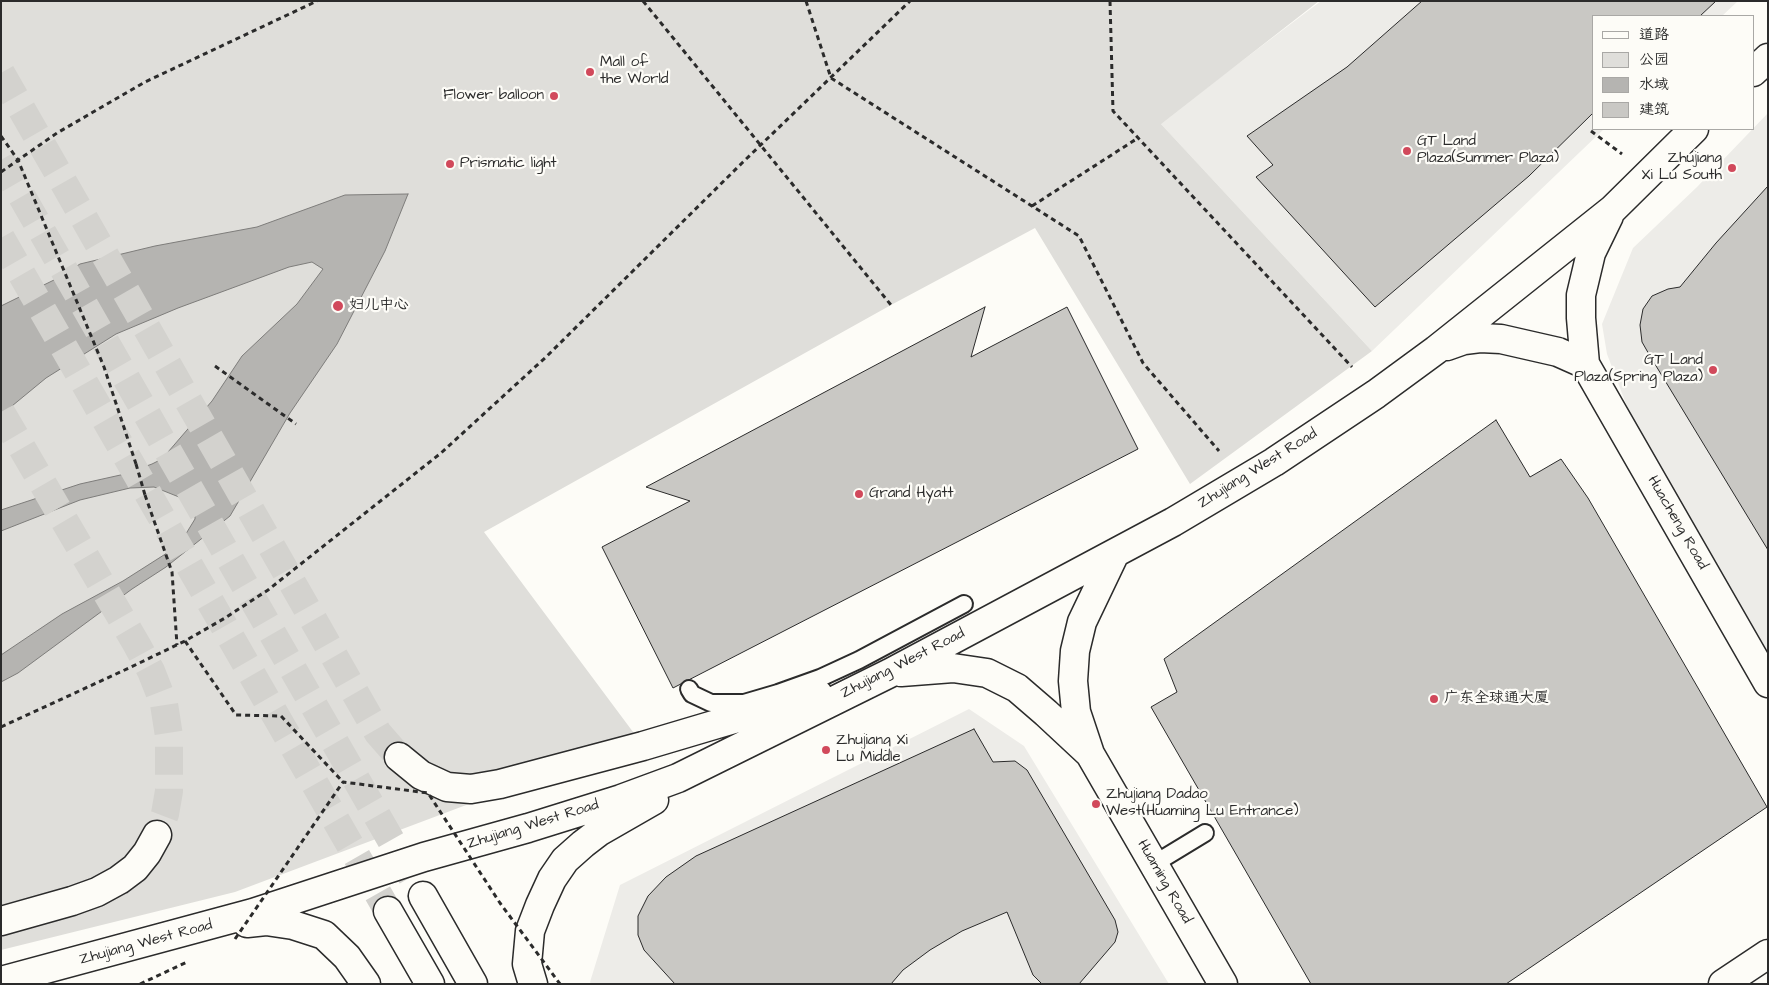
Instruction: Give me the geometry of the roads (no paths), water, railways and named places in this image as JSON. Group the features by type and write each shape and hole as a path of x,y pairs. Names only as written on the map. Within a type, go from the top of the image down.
{"main road":[{"path":"1754,71 1768,58"},
{"name":"Zhujiang West Road","path":"1,982 253,913 424,857 528,828 621,799 678,778 890,673 1173,522 1274,462 1376,394 1436,350 1613,209 1693,130"},
{"path":"1436,350 1464,340 1480,338 1501,339 1558,352 1585,364 1581,295 1591,253 1613,209"},
{"name":"Huacheng Road","path":"1585,364 1768,682"},
{"path":"1090,754 1076,712 1072,681 1075,651 1082,622 1114,553"},
{"path":"399,757 421,775 447,787 471,789 500,784 643,746 890,673 953,668 987,673 1017,688 1090,754"},
{"path":"533,984 528,964 530,931 552,879 565,860 600,831 763,735"},
{"name":"Huaming Road","path":"1090,754 1223,984"},
{"path":"1,922 72,901 97,892 119,880 135,868 148,853 156,835"},
{"path":"423,896 473,984"},
{"path":"388,911 430,984"},
{"path":"208,926 266,921 293,925 324,935 347,957 366,984"},
{"path":"1723,984 1768,954"}],"lane":[{"path":"689,689 692,694 711,703 744,703 778,693 820,678 859,660 964,604"},
{"path":"1154,864 1205,833"}],"water":[{"path":"408,194 385,251 337,344 290,413 230,516 166,567 132,589 18,673 1,682 1,655 62,614 123,581 167,553 184,537 195,519 195,508 189,501 154,487 130,488 80,500 1,531 1,510 80,484 125,474 162,459 212,401 242,356 297,304 323,269 312,262 289,267 178,308 116,334 46,378 1,415 1,306 56,279 80,264 155,246 257,227 345,195"}],"tunnel":[{"path":"1,73 378,733 399,757"},
{"path":"1,160 423,896"},
{"path":"1,238 388,911"},
{"path":"1,412 137,645 151,671 164,704 169,736 169,791 165,814 157,835"}],"place":[{"name":"Mall of the World","path":"590,72"},
{"name":"Flower balloon","path":"554,96"},
{"name":"GT Land Plaza(Summer Plaza)","path":"1407,151"},
{"name":"Prismatic light","path":"450,164"},
{"name":"Zhujiang Xi Lu South","path":"1732,168"},
{"name":"妇儿中心","path":"338,306"},
{"name":"GT Land Plaza(Spring Plaza)","path":"1713,370"},
{"name":"Grand Hyatt","path":"859,494"},
{"name":"广东全球通大厦","path":"1434,699"},
{"name":"Zhujiang Xi Lu Middle","path":"826,750"},
{"name":"Zhujiang Dadao West(Huaming Lu Entrance)","path":"1096,804"}]}
